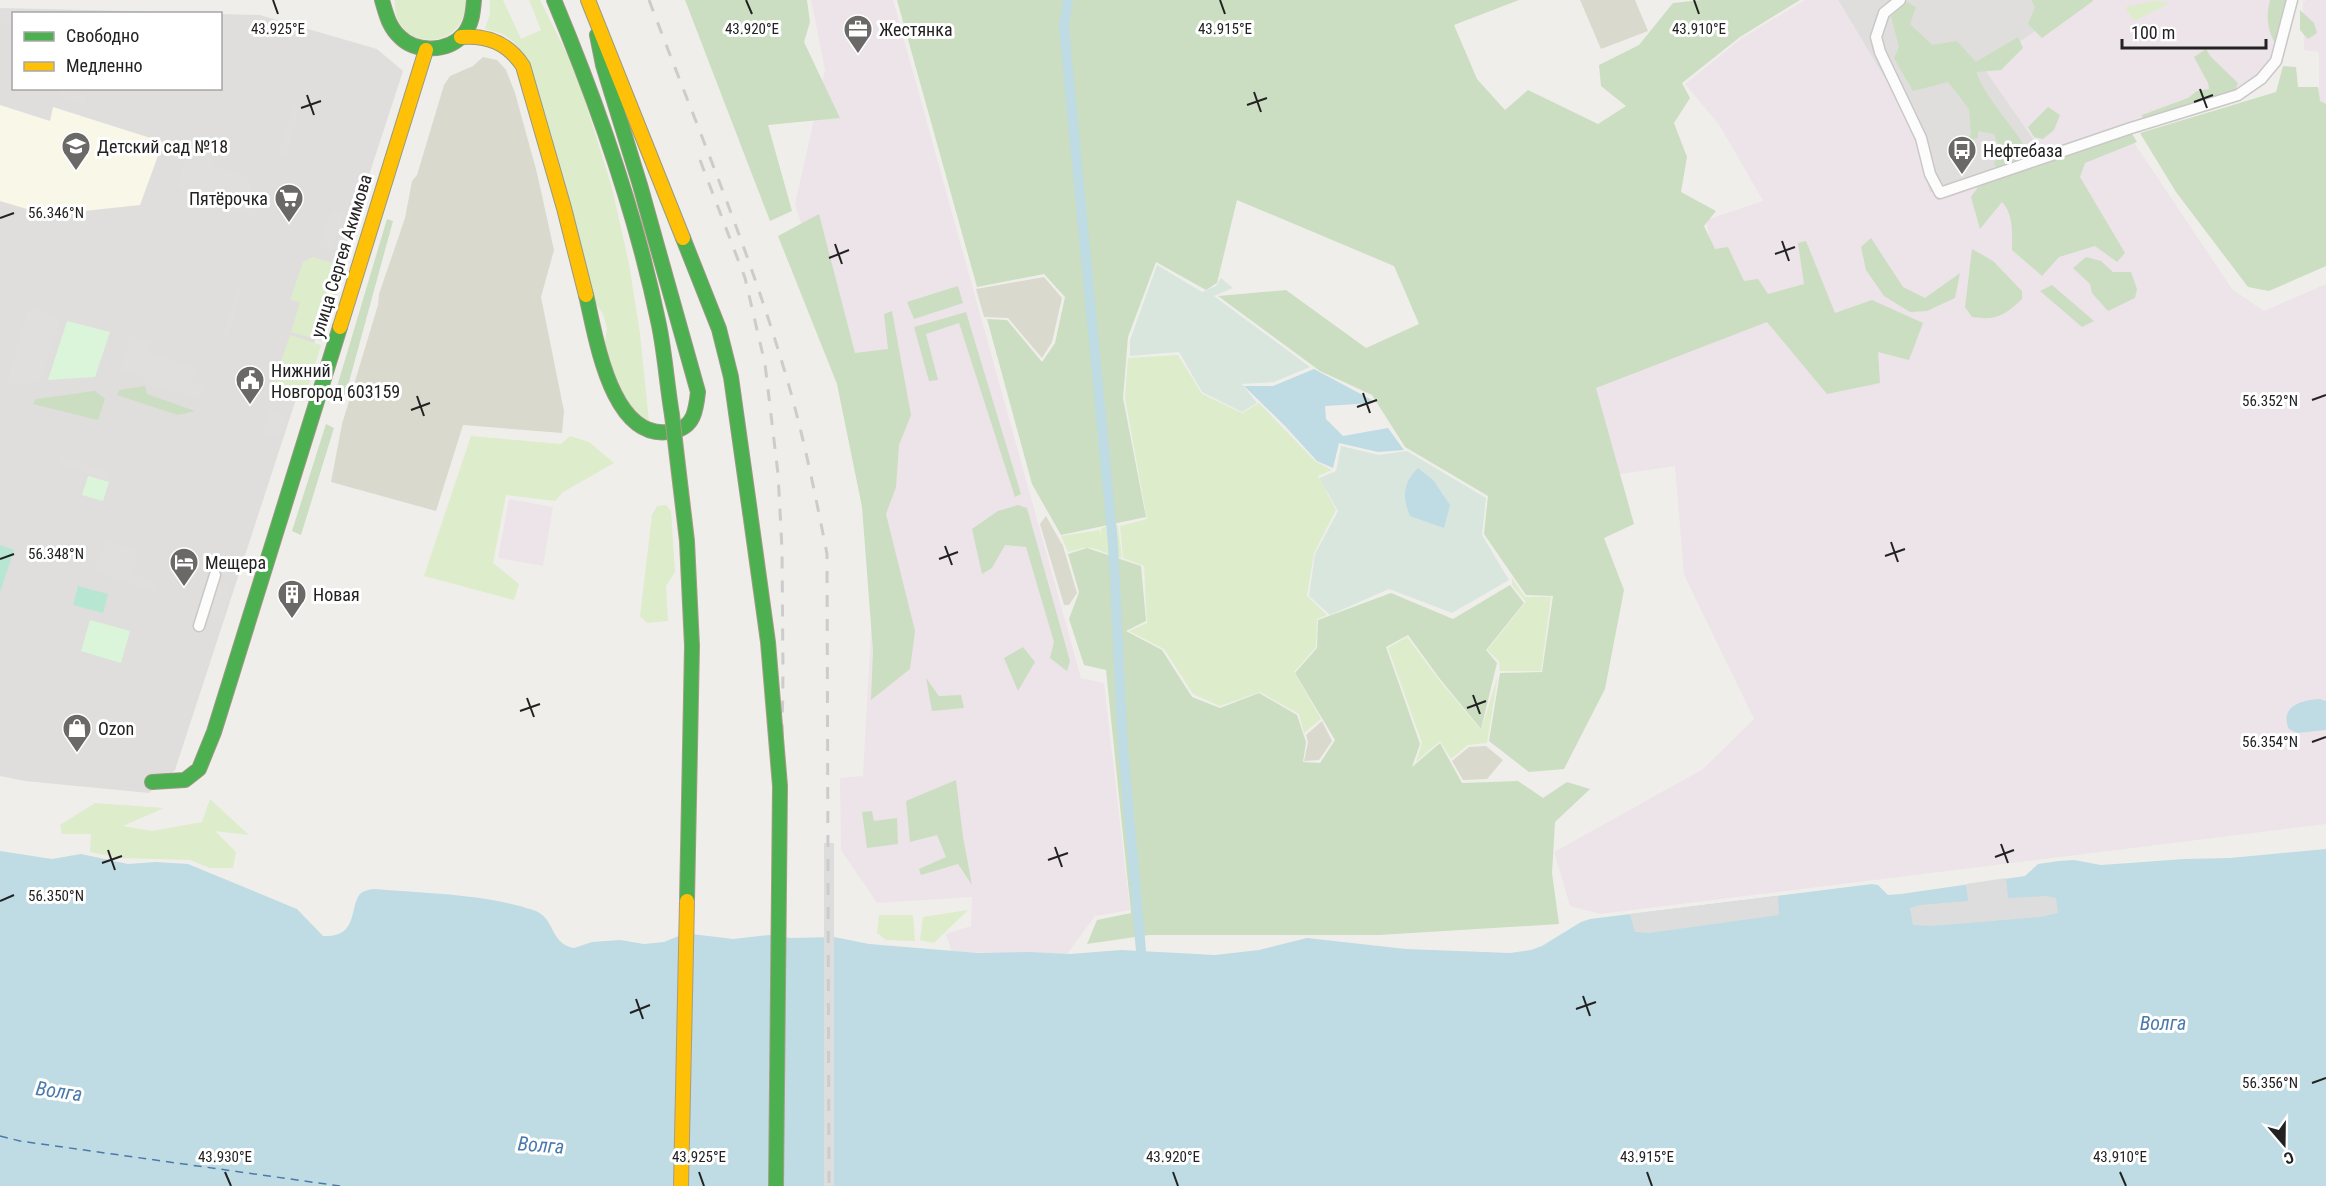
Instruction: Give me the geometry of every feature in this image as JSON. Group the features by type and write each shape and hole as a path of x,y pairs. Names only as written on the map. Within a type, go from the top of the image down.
{"main road":[{"path":"382,0 388,25 410,46 426,50 441,48 461,37 478,35 503,43 512,50 522,66 564,208 607,378 618,402 634,421 649,431 664,432 679,429 690,422 696,409 698,392 640,184 603,66 595,20"},
{"path":"461,37 472,19 474,0"},
{"path":"554,0 586,74 619,171 659,325 687,541 692,646 681,1186"},
{"path":"588,0 682,230 719,329 731,376 768,642 780,786 776,1186"},
{"name":"улица Сергея Акимова","path":"152,782 185,780 199,770 214,732 426,50"}],"street":[{"path":"1900,0 1884,13 1876,37 1880,52 1921,138 1930,174 1940,193 2131,128 2238,95 2261,79 2276,60 2292,0"},
{"path":"198,626 215,575"}],"shaded area":[{"path":"811,0 893,0 1081,678 1104,683 1130,910 1095,916 1067,954 952,952 946,934 971,926 972,897 877,903 841,850 840,778 863,776 880,469 795,204 825,70"},
{"path":"1580,0 1635,0 1648,31 1601,49"},
{"path":"1805,0 1838,0 1891,89 1915,141 1930,193 2044,155 1983,67 2080,0 2284,0 2271,55 2251,88 2125,129 2232,289 2264,311 2326,284 2326,824 1600,914 1570,906 1554,852 1703,769 1754,719 1684,575 1675,466 1615,475 1590,384 1713,253 1706,220 1763,201 1720,126 1685,84 1742,38"},
{"path":"1838,0 2080,0 2044,155 1930,193 1915,141 1891,89"},
{"path":"2326,0 2326,113 2319,110 2319,52 2304,50 2303,2"},
{"path":"0,8 173,12 12,12 12,90 222,90 222,14 260,15 377,49 403,71 175,770 149,793 25,781 0,776"},
{"path":"0,11 15,11 12,12 11,27 1,24 2,19"},
{"path":"483,57 497,60 506,70 515,93 537,173 554,250 541,297 564,411 562,433 463,425 436,511 331,482 342,424 378,305 379,294 405,218 412,181 417,175 444,85 450,76 473,66"},
{"path":"61,90 68,90 87,97 84,104 58,96"},
{"path":"294,104 300,106 286,155 279,153"},
{"name":"Детский сад №18","path":"0,105 50,121 53,107 163,142 140,205 47,215 0,201"},
{"path":"188,151 214,159 212,165 243,175 251,186 246,204 258,208 256,217 197,200 191,192 177,188"},
{"path":"332,210 344,213 332,251 320,248"},
{"path":"1157,265 1202,292 1216,286 1221,278 1233,288 1214,296 1310,367 1274,382 1242,384 1257,403 1242,412 1202,392 1179,352 1130,356 1130,340"},
{"path":"1044,277 1062,298 1052,342 1042,358 1008,318 984,317 976,289"},
{"path":"237,288 241,290 228,339 223,337"},
{"path":"28,308 60,317 40,382 6,385"},
{"path":"130,336 150,341 147,354 196,367 191,383 203,387 200,399 149,385 141,375 121,369"},
{"path":"270,409 284,413 277,437 263,433"},
{"path":"1341,446 1379,455 1407,451 1486,498 1482,535 1509,580 1452,613 1389,589 1330,615 1309,596 1315,554 1338,511 1319,478 1336,471"},
{"path":"60,457 108,471 106,478 57,463"},
{"path":"509,499 553,507 543,566 498,558"},
{"path":"1046,516 1063,546 1077,593 1069,605 1064,605 1040,524"},
{"path":"105,540 139,551 132,575 156,583 153,591 95,572"},
{"path":"215,580 231,586 221,619 204,614"},
{"path":"1322,721 1332,741 1319,760 1304,761 1308,742 1306,735"},
{"path":"1486,746 1503,760 1487,779 1463,780 1452,761 1469,747"}],"green space":[{"path":"395,0 466,0 463,18 454,30 442,38 429,40 416,37 404,29 397,17"},
{"path":"490,0 503,0 521,39 541,30 529,0 540,0 576,72 612,188 629,264 640,334 649,421 639,416 622,394 604,349 607,328 603,314 593,299 552,137 529,62 515,43 503,34 485,29 490,14"},
{"path":"685,0 807,0 810,22 804,42 840,118 768,125 792,211 770,221"},
{"path":"897,0 1519,0 1454,25 1477,79 1505,110 1528,90 1598,124 1626,106 1601,86 1599,65 1639,45 1673,3 1701,0 1800,0 1740,37 1682,83 1690,98 1674,123 1687,157 1681,192 1716,211 1704,226 1715,249 1728,247 1744,281 1758,279 1768,294 1804,284 1798,243 1806,241 1835,313 1872,300 1923,323 1909,360 1878,352 1880,383 1827,394 1767,322 1596,388 1634,524 1604,538 1624,590 1605,689 1564,769 1529,772 1489,741 1500,673 1542,672 1553,596 1526,595 1484,534 1488,496 1405,447 1372,395 1320,371 1218,296 1286,290 1366,348 1419,324 1394,266 1237,200 1217,283 1206,290 1156,262 1128,337 1123,398 1146,517 1061,535 1032,484 987,319 1007,320 1042,362 1055,343 1065,297 1044,274 977,287"},
{"path":"2031,0 2093,1 2042,38 2028,24 2035,7"},
{"path":"2270,0 2286,0 2276,45 2268,23"},
{"path":"2155,1 2170,3 2134,21 2125,7"},
{"path":"1907,2 1916,7 1910,24 1932,45 1957,41 1976,62 2018,37 2023,48 2001,70 1976,72 1987,94 2030,156 1996,168 1994,163 2001,152 1994,134 1978,131 1978,138 1965,142 1971,134 1969,109 1948,82 1913,91 1894,58 1899,47 1891,16"},
{"path":"2300,10 2314,23 2317,33 2308,39 2300,30"},
{"path":"2206,49 2211,57 2238,83 2233,96 2144,124 2142,115 2188,98 2197,91 2209,89 2194,57"},
{"path":"2283,66 2296,67 2298,87 2318,87 2320,101 2326,104 2326,266 2269,291 2248,287 2176,192 2140,133 2276,92"},
{"path":"2048,107 2060,115 2054,130 2043,139 2034,137 2028,127"},
{"path":"2131,132 2137,142 2085,163 2080,177 2125,253 2117,262 2095,246 2059,257 2042,276 2012,250 2009,213 2002,202 1980,229 1971,197 1978,187"},
{"path":"819,214 855,353 888,349 884,314 892,311 911,415 899,445 896,487 886,514 915,631 910,669 871,700 873,651 862,507 837,384 778,236"},
{"path":"387,219 393,221 343,404 333,400"},
{"path":"1871,238 1903,287 1925,298 1960,273 1955,298 1927,311 1910,312 1884,296 1866,270 1861,247"},
{"path":"1972,249 1993,261 2022,291 2022,299 2000,316 1972,317 1965,307"},
{"path":"313,257 346,267 322,341 291,332 300,302 290,300 303,262"},
{"path":"2086,257 2101,261 2113,272 2131,272 2137,289 2135,298 2108,311 2092,293 2090,284 2073,268"},
{"path":"2052,285 2094,321 2082,327 2040,291"},
{"path":"958,286 963,303 914,319 907,302"},
{"path":"966,312 1021,494 1015,497 959,323 926,334 938,380 929,381 914,327"},
{"path":"67,321 110,332 95,377 48,380"},
{"path":"290,335 321,345 304,402 271,391"},
{"path":"1178,355 1202,394 1242,413 1259,403 1315,461 1332,470 1318,476 1336,510 1314,553 1307,596 1327,615 1317,619 1316,647 1294,672 1321,719 1304,733 1299,714 1260,692 1220,706 1193,694 1164,649 1129,631 1147,623 1144,566 1123,558 1120,526 1147,519 1125,398 1128,358"},
{"path":"145,386 147,394 195,411 178,415 117,395 119,390"},
{"path":"95,391 105,399 98,420 33,404 36,399"},
{"path":"326,424 334,428 301,535 292,531"},
{"path":"471,436 561,444 570,436 589,442 614,463 563,492 555,501 506,495 493,563 519,584 514,600 424,576"},
{"path":"88,476 109,482 103,501 82,495"},
{"path":"666,505 671,511 675,572 666,586 668,621 647,623 640,616 652,515 657,506"},
{"path":"1018,505 1027,508 1070,661 1067,671 1050,658 1054,642 1026,547 1005,545 992,568 982,574 972,529 998,511"},
{"path":"1118,525 1122,558 1116,556 1113,526"},
{"path":"1106,527 1110,555 1090,548 1068,552 1061,536 1100,530 1101,538 1101,528"},
{"path":"0,545 14,550 0,592"},
{"path":"1087,548 1141,566 1146,621 1126,631 1162,650 1192,697 1220,708 1259,693 1297,715 1306,742 1303,762 1320,763 1335,740 1295,673 1317,648 1318,620 1391,593 1453,619 1510,585 1524,603 1486,650 1497,663 1481,729 1408,635 1386,647 1420,744 1412,767 1440,743 1462,783 1518,781 1543,798 1567,782 1590,789 1555,822 1552,873 1559,924 1379,935 1149,935 1087,944 1097,920 1131,913 1106,670 1084,665 1069,619 1079,592 1068,554"},
{"path":"1512,578 1525,597 1551,597 1541,671 1500,671 1499,661 1487,650 1526,602 1512,585"},
{"path":"78,586 108,594 103,613 73,605"},
{"path":"90,620 130,631 121,663 81,651"},
{"path":"1407,637 1481,730 1498,675 1487,743 1468,745 1451,759 1440,741 1416,762 1422,743 1388,648"},
{"path":"1023,647 1035,662 1018,691 1004,658"},
{"path":"926,678 939,696 961,695 964,708 932,711"},
{"path":"956,780 972,885 958,864 921,875 919,869 946,857 937,835 910,842 906,801"},
{"path":"210,799 249,835 215,831 236,852 233,868 210,868 190,860 120,858 90,852 91,834 62,834 60,825 95,803 164,808 123,826 152,831 202,822"},
{"path":"872,811 874,821 897,818 898,844 867,848 862,812"},
{"path":"968,910 934,943 920,940 923,917"},
{"path":"879,915 913,915 915,941 886,940 877,933"}],"water":[{"path":"1314,369 1370,399 1373,403 1325,406 1326,419 1343,436 1388,428 1404,450 1378,452 1339,443 1333,468 1317,461 1244,386 1273,386"},
{"path":"1418,468 1433,480 1450,505 1444,528 1410,516 1405,490 1409,479"},
{"path":"2319,699 2326,701 2326,730 2297,733 2289,729 2287,715 2289,710 2299,703"},
{"name":"Волга","path":"2326,849 2326,1186 0,1186 0,851 52,859 81,854 128,864 156,862 188,864 297,909 323,936 334,935 348,927 360,894 373,889 474,897 533,910 546,918 560,941 574,948 592,942 620,940 644,944 664,942 681,935 692,934 733,939 769,935 791,938 834,937 869,944 978,953 1070,954 1121,950 1215,955 1259,950 1307,938 1406,949 1510,953 1542,946 1590,919 1872,884 1878,885 1888,895 1901,894 2025,876 2038,864 2059,861 2074,860 2101,865 2230,858"}],"pier":[{"path":"824,843 834,843 834,1186 824,1186"},
{"path":"2006,878 2008,898 2046,896 2056,898 2058,913 2041,917 1931,926 1913,925 1910,908 1968,901 1966,884"},
{"path":"1778,896 1779,915 1649,933 1635,932 1630,914"}],"waterway":[{"path":"1068,0 1064,27 1113,544 1123,747 1141,951"}],"ferry route":[{"path":"0,1136 20,1141 340,1186"}],"railway":[{"path":"649,0 735,223 767,313 801,431 827,554 829,1186"},
{"path":"700,160 745,278 765,364 778,474 782,549 783,674 776,1186"}],"traffic: fast":[{"path":"382,0 396,33 414,46 423,48 441,47 457,41 470,23 474,0"},
{"path":"554,0 586,79 639,242 659,325 672,415"},
{"path":"586,295 602,360 610,384 621,405 635,422 653,431 674,431 686,426 693,417 698,392 640,185 603,65 597,35"},
{"path":"683,238 719,329 731,377 750,512"},
{"path":"152,782 185,780 199,769 214,732 340,327"},
{"path":"672,415 687,541 692,646 687,901"},
{"path":"750,512 768,642 780,786 776,1186"}],"traffic: slow":[{"path":"588,0 683,238"},
{"path":"461,37 480,37 496,42 511,51 523,66 564,208 586,295"},
{"path":"340,327 426,50"},
{"path":"681,1186 687,901"}],"place":[{"name":"Жестянка","path":"858,54"},
{"name":"Детский сад №18","path":"76,172"},
{"name":"Нефтебаза","path":"1962,176"},
{"name":"Пятёрочка","path":"289,224"},
{"name":"Нижний Новгород 603159","path":"250,406"},
{"name":"Мещера","path":"184,588"},
{"name":"Новая","path":"292,620"},
{"name":"Ozon","path":"77,754"}]}
